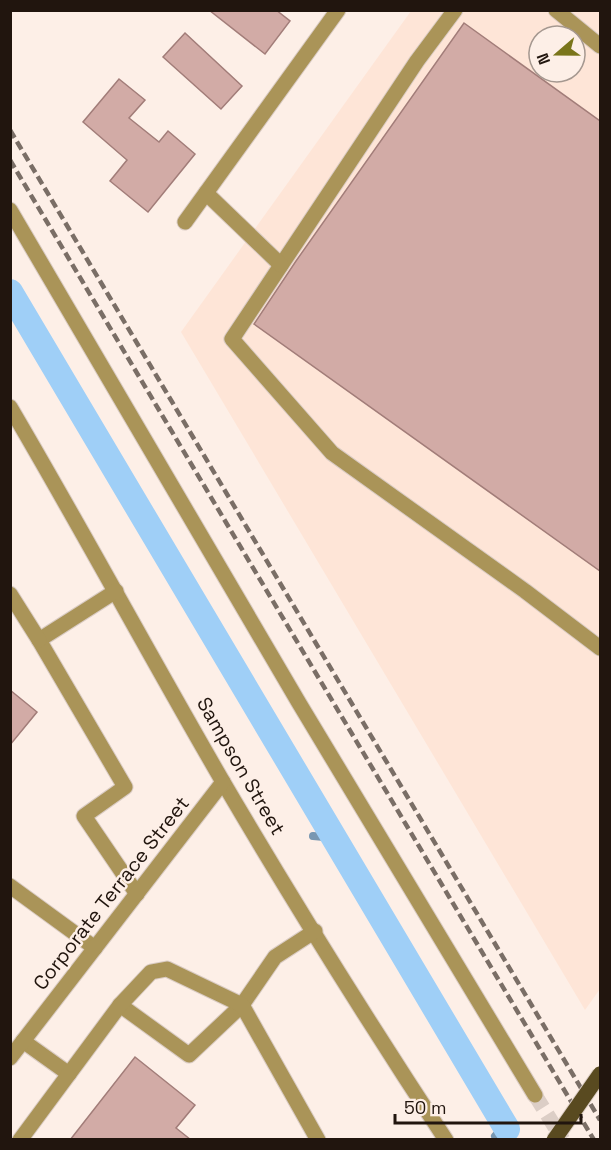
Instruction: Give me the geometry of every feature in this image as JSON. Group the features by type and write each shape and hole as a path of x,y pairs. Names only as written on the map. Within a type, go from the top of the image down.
{"main road":[{"path":"554,1140 600,1074"}],"street":[{"path":"185,222 338,10"},
{"path":"455,10 417,61 232,339 332,453 525,591 600,648"},
{"path":"556,10 600,46"},
{"path":"206,193 281,265"},
{"path":"10,210 299,703 535,1095"},
{"name":"Sampson Street","path":"11,409 117,591 223,782 442,1138"},
{"path":"39,640 117,591"},
{"path":"10,594 125,787 84,816 137,894"},
{"name":"Corporate Terrace Street","path":"10,1058 223,782"},
{"path":"10,886 95,948"},
{"path":"120,1005 189,1055 242,1005 275,957 315,931"},
{"path":"20,1140 120,1005 151,972 167,969 242,1005 318,1140"},
{"path":"23,1041 69,1074"}],"shaded area":[{"path":"411,11 600,11 600,989 585,1010 181,332"}],"building":[{"path":"209,10 276,10 290,21 265,54"},
{"path":"464,23 527,68 527,84 549,84 600,121 600,571 254,324"},
{"path":"185,33 242,86 221,109 163,57"},
{"path":"119,79 145,100 129,118 159,142 168,131 195,154 148,212 110,181 127,160 83,122"},
{"path":"10,690 37,712 10,745"},
{"path":"135,1057 195,1105 176,1128 191,1140 70,1140"}],"waterway":[{"path":"10,292 507,1129"},
{"path":"313,836 335,838"},
{"path":"495,1136 505,1126"}],"tunnel":[{"path":"535,1095 563,1140"}],"railway":[{"path":"10,130 600,1120"},
{"path":"10,160 594,1140"}]}
